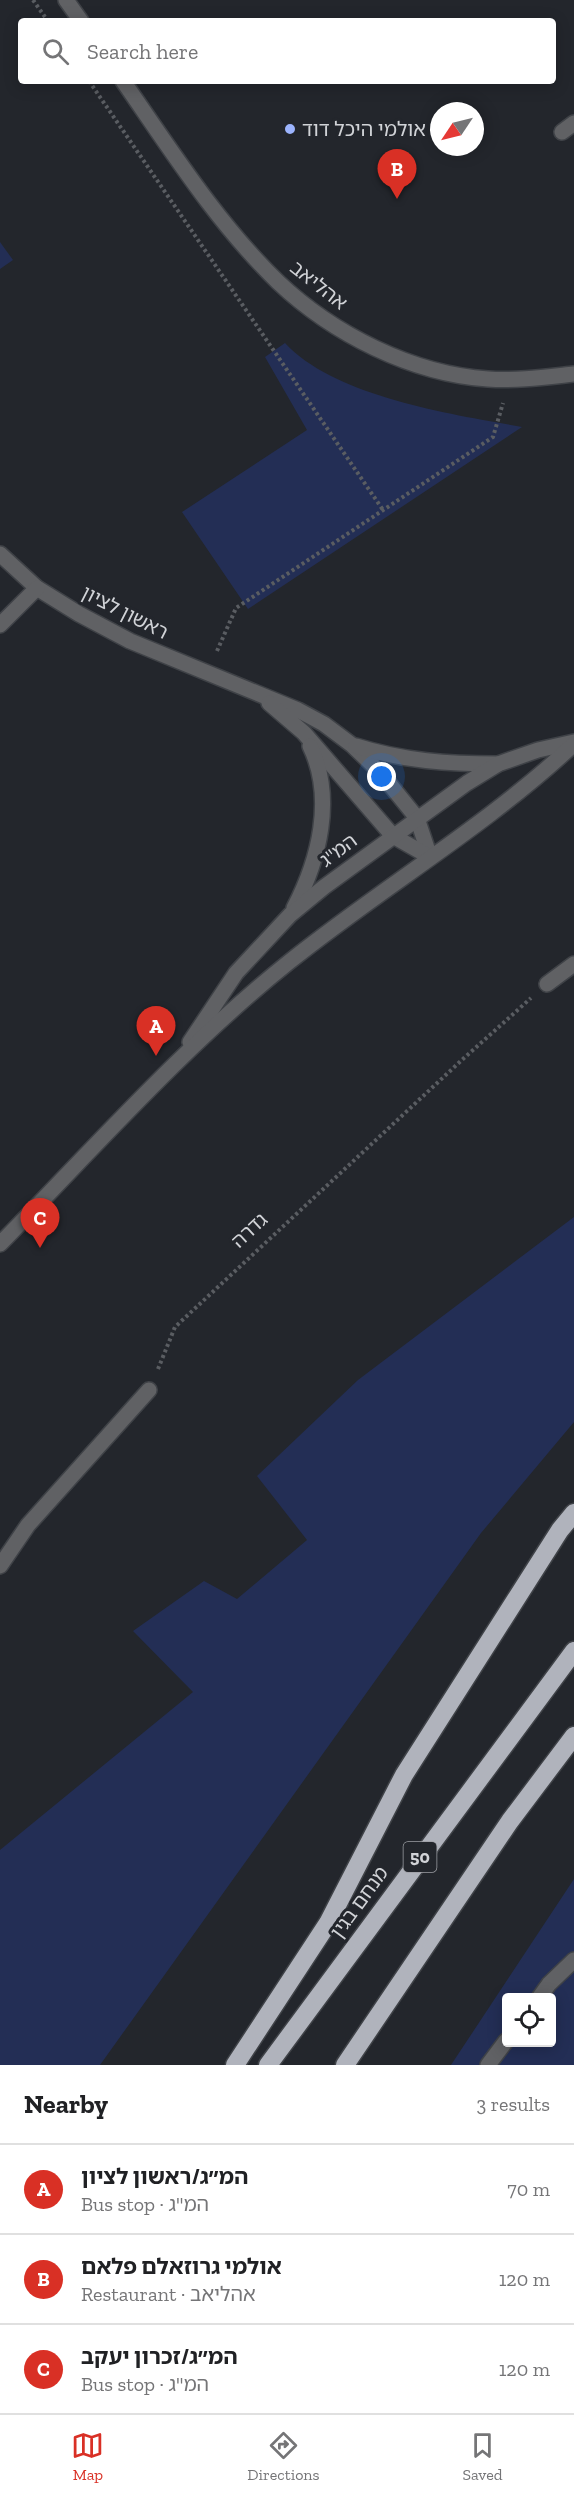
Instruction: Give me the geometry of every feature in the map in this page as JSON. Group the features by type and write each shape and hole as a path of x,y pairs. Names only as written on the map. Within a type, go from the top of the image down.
{"highway":[{"path":"235,2065 328,1923 404,1775 560,1530 574,1513"},
{"name":"מנחם בגין","path":"268,2065 574,1651"},
{"path":"345,2065 510,1821 574,1736"}],"street":[{"path":"66,0 79,18"},
{"name":"אהליאב","path":"125,84 194,182 239,239 278,282 320,315 354,337 396,357 438,370 487,379 574,374"},
{"name":"ראשון לציון","path":"0,554 38,588 130,642 298,710 324,724 352,745 379,771 417,818 430,857"},
{"path":"0,625 38,588"},
{"name":"ראשון לציון","path":"244,688 265,700 304,733 393,836 430,857"},
{"path":"291,915 314,866 321,821 320,781 316,760 304,733"},
{"name":"המ\"ג","path":"180,1058 236,973 291,915 324,887 417,818 498,764 538,750 574,743"},
{"name":"המ\"ג","path":"0,1244 180,1058 290,961 521,790 574,743"},
{"path":"352,745 379,753 431,763 498,764"},
{"path":"547,984 574,964"},
{"path":"0,1566 28,1525 149,1390"},
{"path":"543,1993 574,1960"},
{"path":"488,2065 502,2047"}],"path":[{"path":"33,0 46,18"},
{"path":"91,84 383,510"},
{"path":"208,672 236,608 493,437 511,379"},
{"name":"גדרה","path":"149,1390 175,1328 464,1058 547,984"}],"shaded area":[{"path":"0,242 13,260 0,269"},
{"path":"285,343 307,362 363,390 429,409 522,427 248,609 182,512 307,430 265,357"},
{"path":"574,1217 574,1422 481,1533 100,2065 0,2065 0,1850 193,1692 133,1631 204,1581 237,1599 307,1540 257,1476 358,1380"},
{"path":"574,1879 574,2065 451,2065"}],"place":[{"name":"אולמי היכל דוד","path":"290,129"},
{"name":"אולמי גרוזאלם פלאם","path":"397,199"},
{"name":"המ״ג/ראשון לציון","path":"156,1056"},
{"name":"המ״ג/זכרון יעקב","path":"40,1248"}]}
